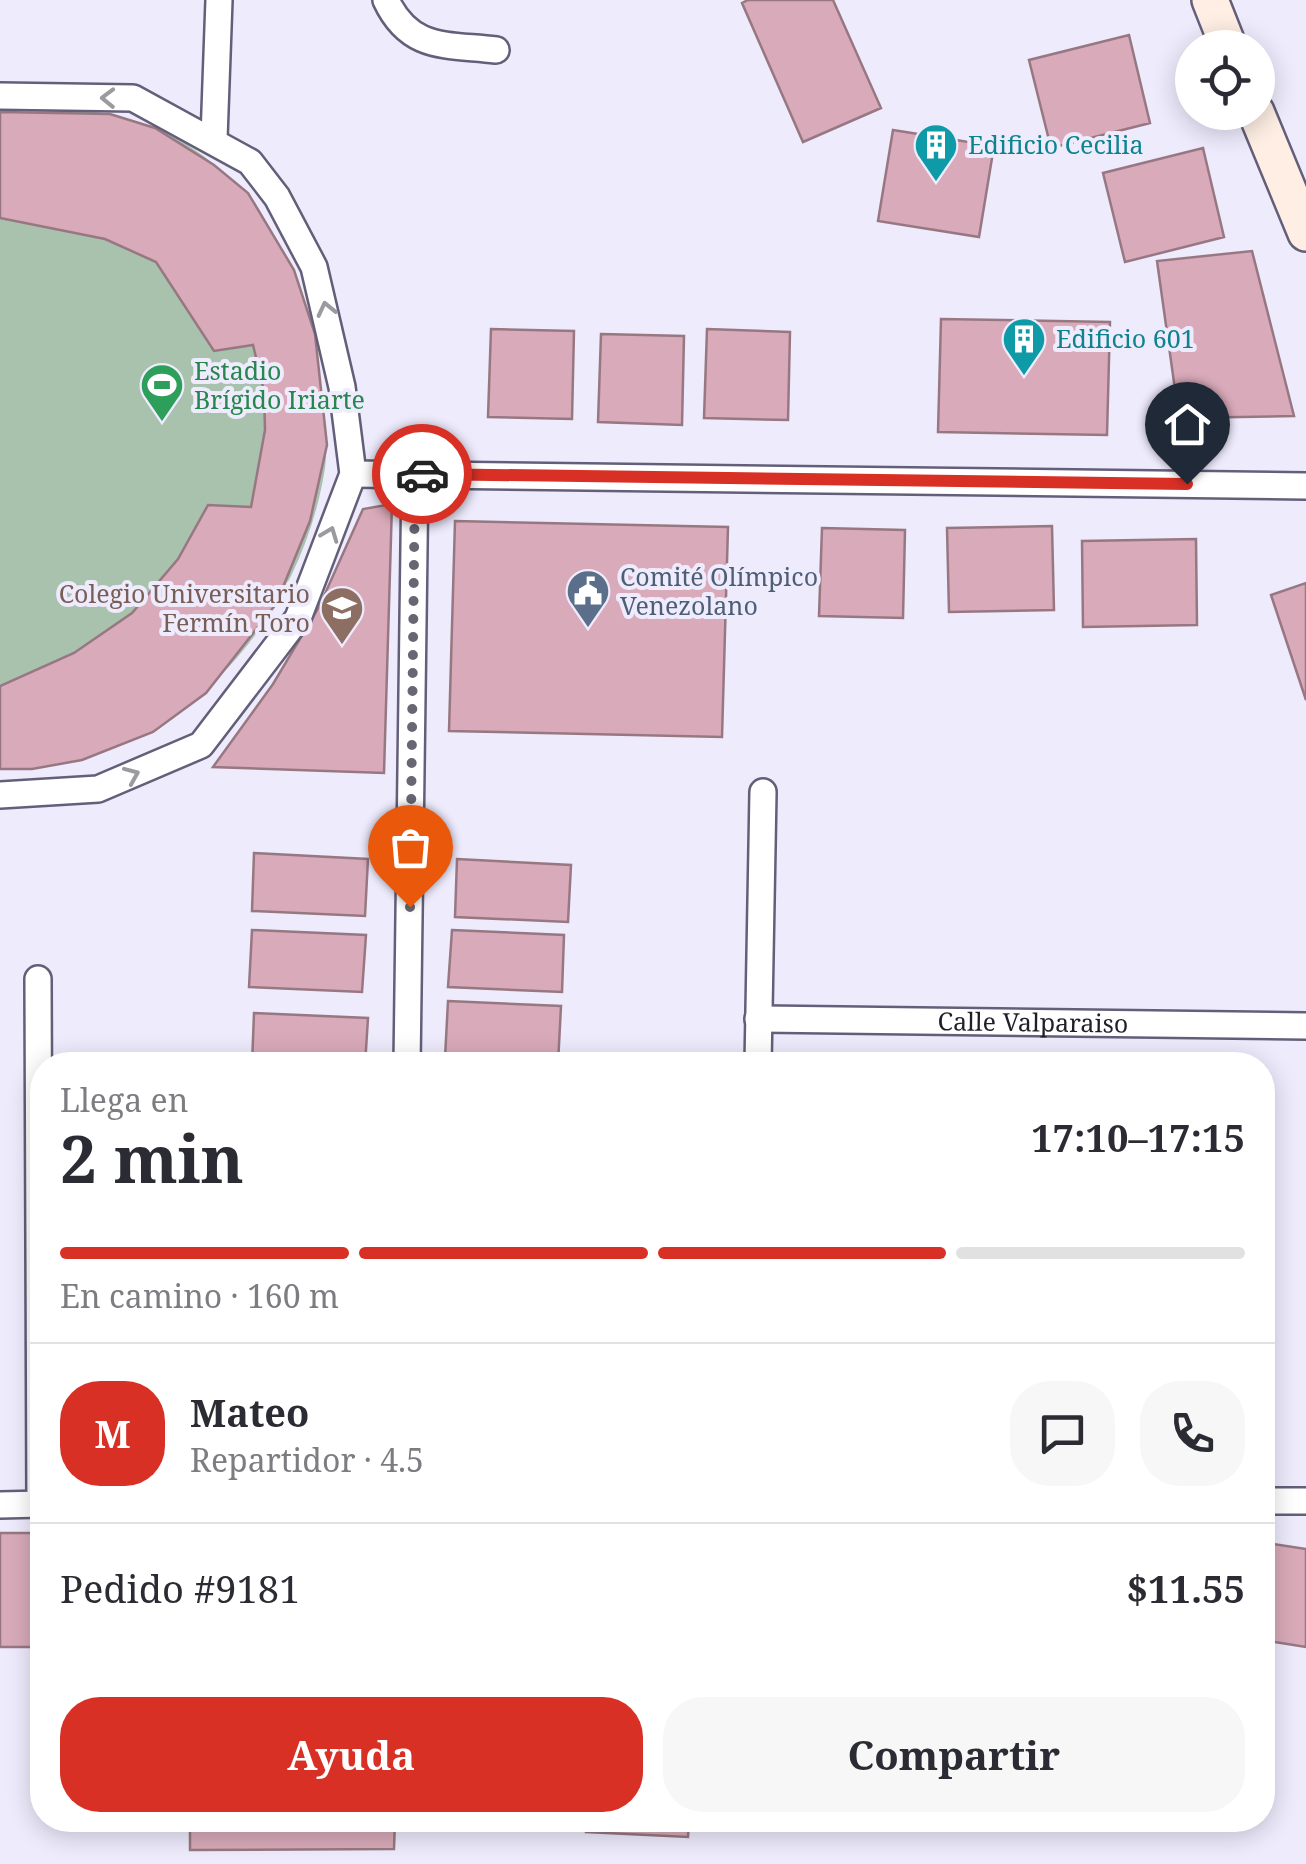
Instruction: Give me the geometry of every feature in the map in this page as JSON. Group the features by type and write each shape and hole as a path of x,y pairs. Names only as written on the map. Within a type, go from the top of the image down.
{"main road":[{"path":"1210,0 1222,30"},
{"path":"1263,130 1306,233"}],"street":[{"path":"214,138 219,0"},
{"path":"386,0 410,36 428,42 496,50"},
{"path":"0,96 133,98 214,138 250,162 277,197 314,267 342,387 353,474 298,618 201,745 98,790 0,796"},
{"path":"353,474 1306,486"},
{"path":"408,1052 415,474"},
{"path":"758,1052 763,792"},
{"path":"38,978 38,1052"},
{"name":"Calle Valparaiso","path":"758,1018 1306,1026"},
{"path":"1275,1501 1306,1502"},
{"path":"0,1505 30,1504"}],"green space":[{"name":"Estadio Brígido Iriarte","path":"0,112 114,115 161,131 201,154 236,185 265,221 288,261 305,305 316,351 326,445 324,474 309,532 285,587 253,638 214,682 168,719 117,746 60,764 0,769"}],"building":[{"path":"833,0 881,108 803,142 742,3"},
{"path":"1129,35 1150,123 1051,148 1029,60"},
{"path":"0,112 110,114 155,128 214,165 248,193 294,270 315,334 327,445 310,521 276,604 206,693 153,732 82,760 32,769 0,769 0,686 74,653 132,613 178,559 208,505 251,507 265,430 264,391 253,345 214,351 156,262 105,239 0,218"},
{"name":"Edificio Cecilia","path":"893,130 994,146 979,237 878,221"},
{"path":"1203,148 1224,237 1125,262 1103,173"},
{"path":"1252,251 1294,416 1179,418 1157,261"},
{"name":"Edificio 601","path":"941,319 1110,322 1107,435 938,432"},
{"path":"491,329 574,331 572,419 488,417"},
{"path":"707,329 790,332 788,420 704,418"},
{"path":"601,334 684,336 682,425 598,422"},
{"name":"Colegio Universitario Fermín Toro","path":"392,504 384,773 213,767 273,684 319,607 363,509"},
{"name":"Comité Olímpico Venezolano","path":"455,521 728,527 722,737 449,731"},
{"path":"1052,526 1054,610 949,612 947,528"},
{"path":"822,528 905,530 903,618 819,616"},
{"path":"1196,539 1197,625 1083,627 1082,541"},
{"path":"1306,583 1306,700 1271,595"},
{"path":"254,853 368,859 365,916 252,911"},
{"path":"457,859 571,865 568,922 455,917"},
{"path":"252,930 366,935 362,992 249,987"},
{"path":"452,930 564,935 562,992 448,987"},
{"path":"448,1001 561,1006 559,1052 445,1052"},
{"path":"254,1013 368,1018 366,1052 252,1052"},
{"path":"0,1533 30,1533 30,1647 0,1647"},
{"path":"1275,1544 1306,1549 1306,1647 1275,1642"},
{"path":"190,1832 395,1832 394,1849 190,1850"},
{"path":"586,1832 688,1832 688,1837"}],"way so far":[{"path":"410,907 415,474 422,474"}],"place":[{"name":"Edificio Cecilia","path":"936,183"},
{"name":"Edificio 601","path":"1024,377"},
{"name":"Estadio Brígido Iriarte","path":"162,423"},
{"name":"Comité Olímpico Venezolano","path":"588,629"},
{"name":"Colegio Universitario Fermín Toro","path":"342,646"}],"route":[{"path":"422,474 1187,484"}]}
